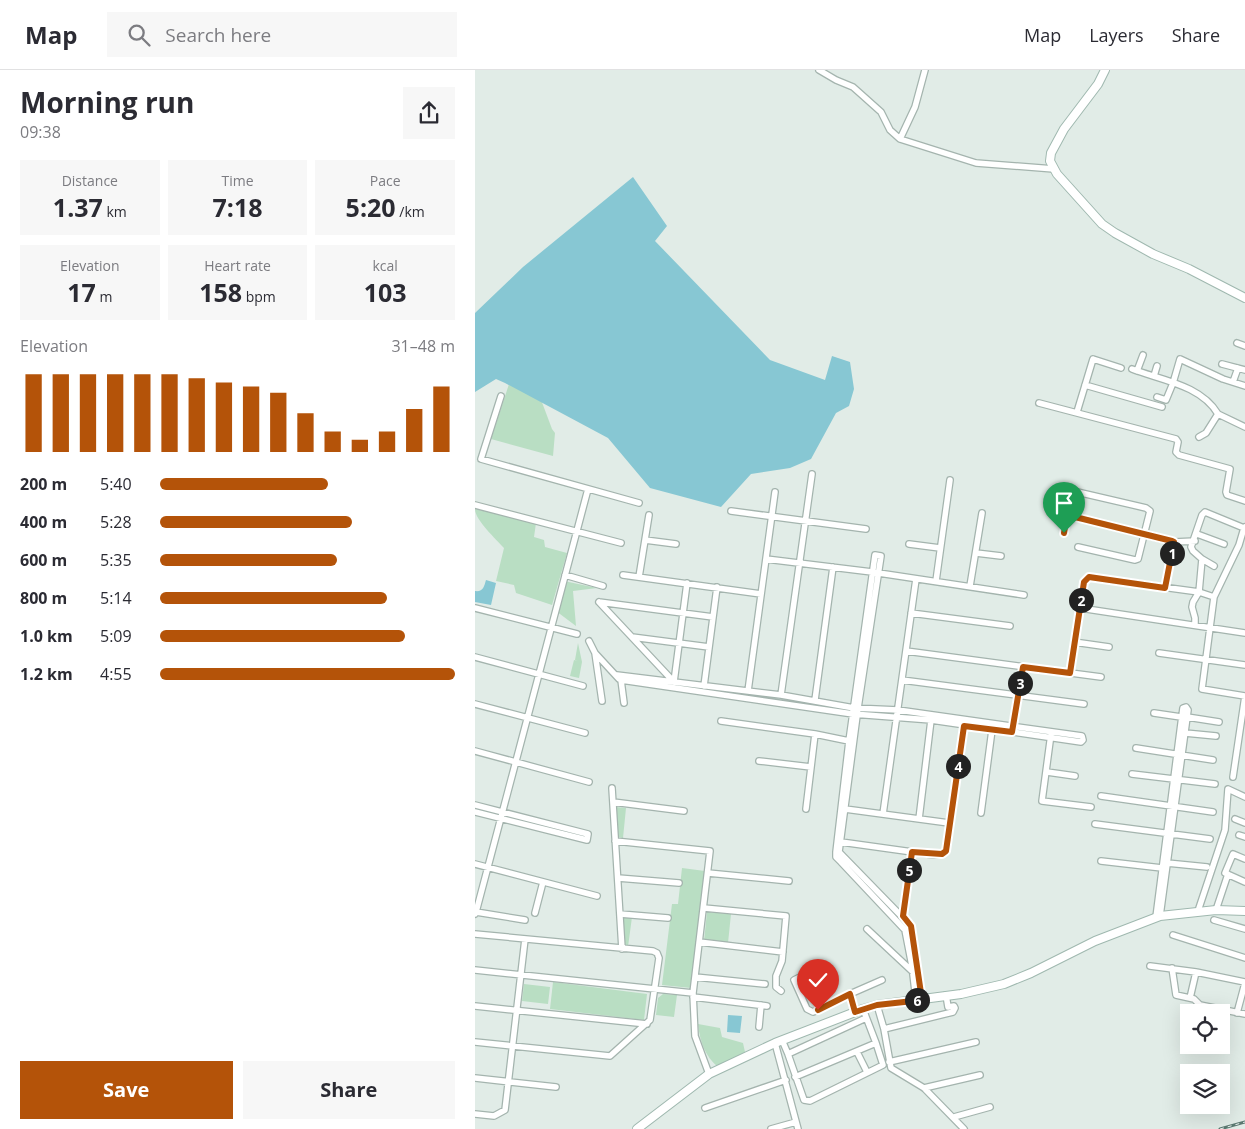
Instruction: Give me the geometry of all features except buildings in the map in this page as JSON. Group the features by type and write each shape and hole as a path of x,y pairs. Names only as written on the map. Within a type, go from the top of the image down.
{"main road":[{"path":"1105,70 1098,84 1065,129 1051,153 1050,161 1054,169 1102,224 1115,233 1153,254 1189,269 1245,298"},
{"path":"637,1129 709,1074 779,1042 863,1009 877,1005 969,992 1004,984 1031,973 1095,941 1158,917 1198,911 1245,912"}],"street":[{"path":"819,70 853,87 881,112 891,130 900,139 976,163 1054,169"},
{"path":"900,139 915,107 925,70"},
{"path":"1237,344 1245,346"},
{"path":"1143,355 1135,370 1198,393 1213,405 1218,414 1245,428"},
{"path":"1077,412 1093,359 1121,368"},
{"path":"1157,397 1166,400 1180,359 1245,386"},
{"path":"1222,364 1245,370"},
{"path":"1154,376 1157,366"},
{"path":"1233,382 1238,368"},
{"path":"1085,385 1162,407"},
{"path":"501,396 481,459 639,503"},
{"path":"1039,402 1176,439 1178,442 1176,452 1179,455 1230,468 1227,495 1245,501"},
{"path":"1199,437 1207,433 1218,414"},
{"path":"781,695 812,474"},
{"path":"936,581 950,480"},
{"path":"525,920 475,913 588,489"},
{"path":"1064,533 1073,490 1137,505 1150,511 1140,557 1135,560 1078,547"},
{"path":"748,691 775,492"},
{"path":"475,505 621,542"},
{"path":"731,511 866,529"},
{"path":"1213,566 1191,550 1202,515 1205,512 1244,528 1239,545 1214,597 1202,689 1245,696 1233,776"},
{"path":"970,586 982,513"},
{"path":"1067,515 1174,542 1195,541"},
{"path":"639,577 649,516"},
{"path":"1197,534 1224,544"},
{"path":"645,540 676,544"},
{"path":"1165,588 1174,542"},
{"path":"909,544 940,548"},
{"path":"976,552 1001,556"},
{"path":"766,559 916,580 936,581 1024,595"},
{"path":"1195,625 1192,607 1199,592 1202,559"},
{"path":"815,700 833,568"},
{"path":"875,573 855,711 839,852 911,926 919,1000"},
{"path":"565,575 603,586"},
{"path":"623,575 761,594"},
{"path":"1070,673 1084,582 1089,577 1199,592 1214,597"},
{"path":"883,814 916,580"},
{"path":"674,682 687,583"},
{"path":"704,686 717,587"},
{"path":"674,682 599,602 713,617"},
{"path":"475,608 577,634"},
{"path":"1080,608 1245,632"},
{"path":"911,613 1010,626"},
{"path":"632,637 709,647"},
{"path":"589,641 595,654 602,701"},
{"path":"1075,642 1109,646"},
{"path":"906,651 1101,677"},
{"path":"1159,653 1245,664"},
{"path":"595,654 619,678 623,703"},
{"path":"475,657 583,686"},
{"path":"1012,730 1023,667"},
{"path":"619,678 674,682 781,695 815,700 855,711"},
{"path":"619,678 855,711 898,713 1051,735 1042,801 1091,807"},
{"path":"902,680 1084,704"},
{"path":"475,704 585,733"},
{"path":"855,711 849,741 837,857 905,930 919,1000"},
{"path":"898,713 964,726 992,730 1012,730"},
{"path":"1154,713 1219,722"},
{"path":"1179,755 1185,733 1184,717"},
{"path":"1158,917 1184,717"},
{"path":"919,819 931,720"},
{"path":"721,722 815,734 849,741"},
{"path":"841,842 912,852 942,854 946,851 964,726"},
{"path":"981,813 992,730"},
{"path":"1185,733 1216,736"},
{"path":"806,809 815,734"},
{"path":"1136,748 1213,760"},
{"path":"475,752 589,782"},
{"path":"759,760 811,767"},
{"path":"1047,772 1075,776"},
{"path":"1132,774 1215,784"},
{"path":"612,788 623,949"},
{"path":"1198,911 1225,830 1228,789 1245,797"},
{"path":"1101,796 1213,812"},
{"path":"613,802 684,811"},
{"path":"475,805 501,815 587,840 588,834 501,815 475,812"},
{"path":"845,808 949,823"},
{"path":"1235,819 1245,824"},
{"path":"1095,824 1210,839"},
{"path":"615,841 710,851 693,995 695,1036 709,1074"},
{"path":"903,916 912,852"},
{"path":"1245,859 1233,854 1225,873 1245,882"},
{"path":"1101,861 1207,867"},
{"path":"475,864 597,896"},
{"path":"708,873 789,881"},
{"path":"1217,910 1228,874"},
{"path":"618,878 679,883"},
{"path":"535,913 543,882"},
{"path":"704,908 786,916 782,961 777,976 777,987 781,991"},
{"path":"620,914 668,918"},
{"path":"1214,920 1245,929"},
{"path":"867,929 913,972"},
{"path":"475,934 653,951 657,953 659,958 650,1020 610,1056 475,1042"},
{"path":"1173,936 1245,958"},
{"path":"475,1114 494,1116 505,1110 525,939"},
{"path":"699,942 783,952"},
{"path":"1150,966 1196,972 1245,983 1237,1013"},
{"path":"1172,968 1176,995 1190,998 1200,1005 1245,1014"},
{"path":"475,970 655,989 764,1005 759,1027"},
{"path":"814,970 795,980 807,1009 811,1011 818,1010 882,980"},
{"path":"1190,998 1196,972"},
{"path":"695,977 765,984"},
{"path":"850,994 855,1012"},
{"path":"884,1029 953,1012 955,1007 948,1006 946,995"},
{"path":"877,1005 884,1029 889,1062 893,1071 925,1088 964,1129"},
{"path":"475,1006 647,1024"},
{"path":"779,1042 788,1054 804,1100 810,1101 883,1065 877,1043 863,1009"},
{"path":"788,1054 867,1018"},
{"path":"779,1042 798,1129"},
{"path":"889,1062 976,1042"},
{"path":"795,1077 877,1043"},
{"path":"857,1052 867,1072"},
{"path":"925,1088 980,1075"},
{"path":"475,1078 556,1087"},
{"path":"705,1108 786,1080"},
{"path":"954,1117 989,1107"},
{"path":"771,1129 795,1122"}],"green space":[{"path":"509,384 540,397 555,433 553,456 491,439"},
{"path":"475,509 536,523 534,537 544,540 545,547 567,553 552,605 516,593 514,585 496,581 504,548 482,524"},
{"path":"564,581 597,588 573,591 576,626 556,611"},
{"path":"578,643 582,662 579,678 570,676 574,660 578,661 575,660"},
{"path":"616,807 626,808 623,838 617,837"},
{"path":"682,868 705,871 691,988 662,985 672,904 678,904"},
{"path":"707,912 731,914 728,943 704,941"},
{"path":"622,917 632,917 628,947 625,947"},
{"path":"553,982 647,994 644,1020 550,1009"},
{"path":"524,984 550,987 548,1004 522,1001"},
{"path":"663,994 677,995 674,1017 656,1015 658,998"},
{"path":"698,1024 720,1028 722,1037 743,1043 745,1052 718,1067 704,1048"}],"water":[{"path":"633,177 667,226 655,241 770,360 825,380 832,356 850,362 854,389 849,406 836,413 811,459 790,468 751,474 721,507 650,488 608,438 505,383 496,379 475,392 475,313 523,267"},
{"path":"486,580 496,583 491,605 475,602 475,591 481,590 484,587"},
{"path":"728,1015 742,1016 740,1033 727,1032"}],"railway":[{"path":"1220,1129 1245,1122"}],"route":[{"path":"818,1010 850,994 855,1012 877,1005 922,1000 911,926 903,916 912,852 933,855 942,854 946,851 964,726 1012,732 1023,667 1070,673 1084,582 1089,577 1165,588 1174,542 1067,515 1064,533"}]}
